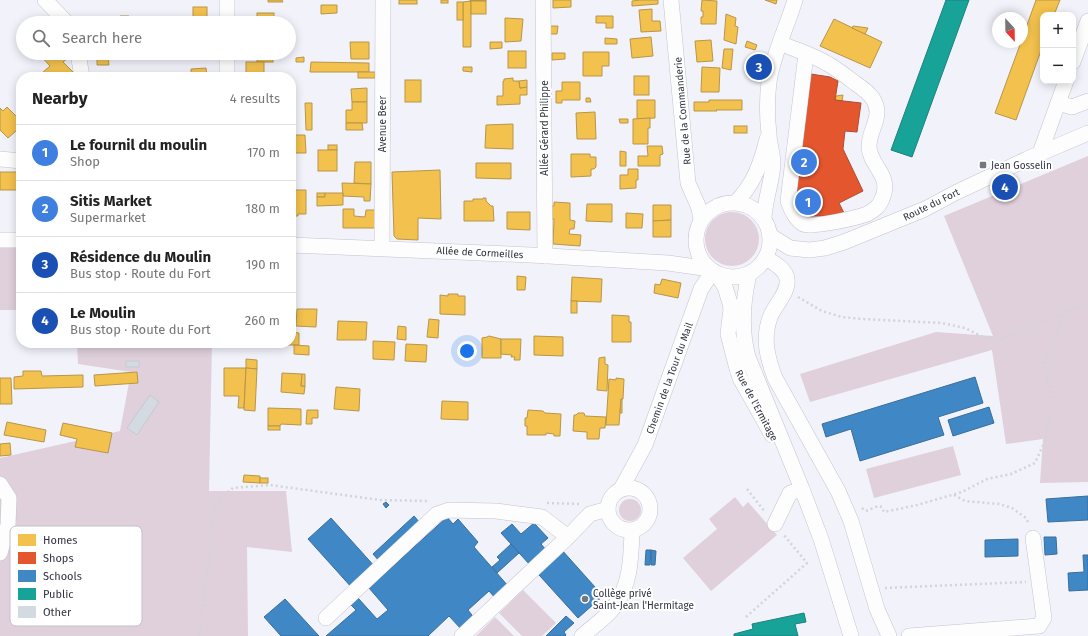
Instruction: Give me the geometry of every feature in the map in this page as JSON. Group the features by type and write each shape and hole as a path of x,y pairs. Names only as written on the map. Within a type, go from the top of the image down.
{"street":[{"path":"45,0 60,16"},
{"path":"226,0 227,16"},
{"name":"Avenue Beer","path":"382,248 383,0"},
{"name":"Allée Gérard Philippe","path":"543,0 545,256"},
{"name":"Rue de la Commanderie","path":"671,0 688,182 699,208 701,220"},
{"path":"764,218 773,162 769,134 769,81 772,64 795,1"},
{"path":"1076,54 1088,21"},
{"path":"780,43 806,54 827,63 873,98 876,105 878,117 870,138 869,148 885,184 884,194 880,203 875,210 859,217 812,226 803,223 794,216 788,201 806,54"},
{"path":"79,60 81,72"},
{"path":"227,60 227,72"},
{"path":"1040,153 1065,84"},
{"path":"1058,103 1072,107 1088,101"},
{"name":"Route du Fort","path":"771,236 790,248 809,250 825,248 844,242 925,209 954,193 1040,153 1088,133"},
{"path":"736,202 751,185 758,172 769,134"},
{"path":"0,159 16,161"},
{"path":"736,202 743,203 755,209 764,218 771,236 769,251 766,258 756,270 749,274 733,277 713,271 701,259 696,246 696,237 701,220 706,213 720,204 736,202"},
{"path":"0,240 16,240"},
{"name":"Allée de Cormeilles","path":"296,245 382,248 668,263 713,271"},
{"name":"Allée de Cormeilles","path":"668,263 677,262 687,257 693,252 696,246"},
{"path":"766,258 782,269 787,278 786,289 771,315 769,323 766,346 769,361 775,378 838,491 851,521 877,609 889,636"},
{"name":"Chemin de la Tour du Mail","path":"621,489 645,445 701,289 713,271"},
{"name":"Rue de l'Ermitage","path":"713,271 724,287 730,303 728,334 740,378 802,488"},
{"name":"Rue de l'Ermitage","path":"749,274 745,296 744,316 746,350 754,373 802,488 832,572 851,636"},
{"path":"634,466 638,484 650,502 650,514 644,525 632,530 619,528 610,519 608,509 614,494 621,489 631,488 642,491"},
{"path":"0,484 9,498 8,525 0,553"},
{"path":"775,524 790,493 802,488"},
{"path":"462,636 568,537 590,514 608,509"},
{"path":"326,618 437,514 449,510 496,511 542,517 568,537"},
{"path":"582,636 613,608 621,596 628,580 632,530"},
{"path":"909,636 1041,631 1044,618 1033,538"}],"path":[{"path":"786,289 793,295 822,311 842,317 862,320 942,323 965,328 983,337 999,340 1088,303"},
{"path":"861,507 866,511 878,506 882,507 884,512 917,506 962,492 987,479 1012,474 1034,463 1044,443 1049,423 1051,395 1044,365 1064,313"},
{"path":"199,636 210,552 212,514 220,498 234,488 270,485 380,500 435,501"},
{"path":"954,495 964,501 999,504 1012,508 1026,518 1031,527 1033,538"},
{"path":"545,503 584,504"},
{"path":"746,617 807,563 786,538"},
{"path":"870,589 1039,581"}],"shaded area":[{"path":"1088,156 1088,482 1040,483 1043,439 1006,444 992,350 810,402 800,374 936,332 993,336 944,216"},
{"path":"732,212 742,214 751,220 757,229 759,239 757,249 751,258 742,264 732,266 722,264 713,258 707,249 705,239 707,229 713,220 722,214"},
{"path":"0,244 16,244 16,310 0,310"},
{"path":"77,348 212,348 209,491 286,491 292,552 247,547 248,636 0,636 0,458 120,431 131,372 78,364"},
{"path":"953,446 961,475 874,498 866,469"},
{"path":"735,497 743,507 748,502 777,535 711,591 683,558 717,529 709,519"},
{"path":"630,499 634,500 640,506 640,514 634,520 630,521 626,520 620,514 619,510 620,506 626,500"},
{"path":"523,590 556,623 542,636 522,636 499,613"},
{"path":"495,617 514,636 476,636"}],"building: Homes":[{"path":"268,0 282,0 283,2 268,2"},
{"path":"399,0 417,0 417,4 399,4"},
{"path":"441,0 448,0 448,3 441,3"},
{"path":"486,0 486,1 470,1"},
{"path":"553,0 571,0 571,7 553,8"},
{"path":"658,0 658,4 632,6 632,1"},
{"path":"702,0 717,1 716,24 701,24 701,17 703,17 703,11 701,11"},
{"path":"765,0 777,0 776,4"},
{"path":"1036,0 1060,0 1055,12 1040,12 1040,53 1016,120 995,113 1019,48 1028,48 1028,22"},
{"path":"471,1 471,47 463,47 463,2"},
{"path":"471,1 486,1 486,14 471,14"},
{"path":"457,2 463,2 463,20 457,20"},
{"path":"321,5 337,5 337,13 321,14"},
{"path":"193,7 207,7 207,16 193,16"},
{"path":"652,9 652,21 660,21 661,31 641,32 639,10"},
{"path":"257,13 274,13 274,16 257,16"},
{"path":"726,14 736,18 735,26 738,27 736,44 724,40"},
{"path":"596,16 613,16 613,28 606,28 606,23 596,23"},
{"path":"505,18 523,19 521,41 505,42"},
{"path":"834,19 882,42 870,68 820,46"},
{"path":"547,26 558,26 557,34 547,34"},
{"path":"853,26 868,28 865,34 852,28"},
{"path":"651,37 653,56 632,58 630,39"},
{"path":"605,38 617,39 617,44 605,44"},
{"path":"711,40 713,61 697,62 695,41"},
{"path":"747,41 757,45 755,50 745,47"},
{"path":"350,42 369,42 369,59 351,59"},
{"path":"490,42 502,42 502,48 490,49"},
{"path":"724,49 733,49 731,70 722,68"},
{"path":"508,51 526,51 526,68 508,68"},
{"path":"583,52 609,52 609,66 602,66 602,76 583,76"},
{"path":"552,53 565,53 565,59 552,60"},
{"path":"304,57 304,62 296,62 296,58"},
{"path":"44,60 66,60 63,62 73,72 43,72 50,66"},
{"path":"97,60 108,60 109,65 97,65"},
{"path":"257,60 273,60 273,62 257,62"},
{"path":"246,62 264,62 264,72 246,72"},
{"path":"311,62 369,63 369,72 310,72"},
{"path":"463,67 472,67 472,72 463,71"},
{"path":"702,67 720,68 719,92 701,92"},
{"path":"206,68 206,72 191,72 191,69"},
{"path":"358,72 375,72 375,78 358,78"},
{"path":"634,76 649,76 649,95 634,95"},
{"path":"513,78 513,81 519,81 520,88 527,87 527,95 520,95 520,104 497,105 497,96 503,96 504,79"},
{"path":"405,80 421,80 421,102 405,102"},
{"path":"527,80 527,87 520,88 519,81"},
{"path":"562,82 580,82 580,100 562,100 562,103 556,103 556,91 562,91"},
{"path":"367,88 367,102 352,102 351,89"},
{"path":"843,95 842,101 835,100 836,96"},
{"path":"586,98 590,98 591,102 586,102"},
{"path":"637,100 655,100 655,118 637,119"},
{"path":"709,100 742,100 742,110 694,111 694,102 709,102"},
{"path":"352,102 367,102 367,123 346,123 346,110 352,110"},
{"path":"305,103 312,103 312,130 306,130"},
{"path":"7,107 16,116 16,131 8,138 0,130 0,108 3,111"},
{"path":"595,112 596,139 577,139 576,113"},
{"path":"650,118 650,128 648,128 648,144 633,144 633,119"},
{"path":"619,119 628,119 628,123 620,123"},
{"path":"346,123 362,123 363,130 346,130"},
{"path":"513,124 513,149 485,148 486,125"},
{"path":"734,126 747,126 747,133 734,133"},
{"path":"296,135 305,135 306,153 296,153"},
{"path":"328,145 337,145 337,150 328,150"},
{"path":"647,146 662,146 663,154 660,155 660,166 638,166 638,156 648,156"},
{"path":"318,150 337,150 337,171 318,171"},
{"path":"620,151 626,152 626,166 620,166"},
{"path":"571,154 590,154 590,157 596,157 596,167 591,169 591,176 571,177"},
{"path":"355,162 371,162 371,184 354,183"},
{"path":"476,163 511,163 511,179 476,178"},
{"path":"628,169 638,169 636,188 620,189 620,175 628,175"},
{"path":"440,170 441,219 418,218 418,240 397,239 394,236 392,172"},
{"path":"0,172 16,172 16,190 0,190"},
{"path":"342,183 371,184 370,201 364,201 364,197 343,196"},
{"path":"296,190 306,190 306,214 298,214 298,216 296,216"},
{"path":"317,193 325,193 325,197 317,197"},
{"path":"325,193 343,193 343,205 317,206 317,197 325,197"},
{"path":"486,198 486,201 493,206 494,221 464,221 464,201 473,201 473,199"},
{"path":"554,202 570,203 570,220 575,221 574,229 570,229 569,234 581,235 580,246 553,244 554,219 548,219 547,206 554,206"},
{"path":"587,204 612,204 612,222 586,221"},
{"path":"653,205 671,205 671,220 653,221"},
{"path":"343,209 354,209 354,216 365,217 366,210 377,210 376,228 343,228"},
{"path":"507,212 530,212 530,230 507,229"},
{"path":"626,213 643,214 642,228 626,228"},
{"path":"671,220 671,237 653,237 653,221"},
{"path":"517,276 526,277 525,290 517,290"},
{"path":"572,277 602,279 601,302 571,301"},
{"path":"662,279 681,283 678,298 654,293 655,284 660,285"},
{"path":"448,294 465,296 465,315 440,314 440,295 448,296"},
{"path":"571,301 577,301 577,313 571,313"},
{"path":"297,309 317,309 316,327 296,326"},
{"path":"612,315 629,316 629,322 631,322 631,342 612,342"},
{"path":"429,319 439,320 438,338 427,337"},
{"path":"338,321 367,322 366,340 337,340"},
{"path":"398,326 406,327 406,340 397,339"},
{"path":"296,333 299,333 299,345 296,345"},
{"path":"489,336 501,339 501,358 482,358 482,338"},
{"path":"534,336 563,337 563,356 534,355"},
{"path":"501,339 521,339 520,360 514,360 515,357 511,357 512,355 501,354"},
{"path":"373,341 395,342 394,360 373,359"},
{"path":"406,344 427,345 426,362 405,361"},
{"path":"296,345 309,346 309,355 294,354 294,348 296,348"},
{"path":"605,357 605,364 608,365 607,391 597,390 599,358"},
{"path":"246,359 257,360 257,369 246,368"},
{"path":"224,368 246,368 244,408 238,408 239,396 224,396"},
{"path":"246,368 257,369 255,411 244,410"},
{"path":"23,371 41,371 42,376 83,375 83,387 14,389 14,377 23,376"},
{"path":"137,372 138,383 95,386 94,375"},
{"path":"282,373 302,374 301,386 305,386 304,394 281,392"},
{"path":"302,374 305,374 305,386 301,386"},
{"path":"0,378 11,378 12,404 0,404"},
{"path":"616,378 624,379 619,425 606,425 609,379 616,380"},
{"path":"336,387 360,389 359,411 334,409"},
{"path":"621,399 622,413 620,413"},
{"path":"442,401 468,402 468,420 441,419"},
{"path":"268,408 301,409 301,425 281,424 280,426 268,426"},
{"path":"307,410 318,410 318,418 312,418 312,424 306,424"},
{"path":"528,410 561,414 560,436 554,436 554,434 546,433 546,435 527,435 525,418 527,418"},
{"path":"584,413 585,416 606,417 605,428 600,428 599,439 587,439 587,432 573,431 574,415"},
{"path":"7,422 46,430 44,442 4,435"},
{"path":"63,423 112,433 108,453 75,447 77,439 60,435"},
{"path":"268,426 280,426 280,430 268,430"},
{"path":"10,443 11,455 0,456 0,444"},
{"path":"244,475 260,476 260,483 243,482"},
{"path":"260,478 268,478 268,483 260,483"}],"building: Shops":[{"path":"811,74 830,77 838,81 835,100 861,103 857,132 845,131 843,149 863,191 839,203 844,213 825,216 809,216 797,190"}],"building: Schools":[{"path":"975,377 983,403 938,417 944,435 860,461 851,429 826,437 822,424"},
{"path":"989,407 994,423 953,436 948,420"},
{"path":"1088,496 1088,520 1048,522 1046,499"},
{"path":"386,502 389,505 386,508 383,504"},
{"path":"414,516 421,524 380,562 373,554"},
{"path":"447,517 453,524 458,519 478,542 474,547 509,587 496,599 489,591 468,610 475,619 462,630 449,616 428,636 326,636 356,610 351,605 358,598 377,619 388,610 369,588"},
{"path":"331,518 376,568 353,589 308,539"},
{"path":"534,523 548,538 541,544 552,557 561,549 603,596 578,618 501,533 512,524 521,534"},
{"path":"1044,537 1056,537 1057,554 1045,555"},
{"path":"1018,539 1018,556 985,557 985,540"},
{"path":"511,544 519,553 497,573 492,567 500,560 497,557"},
{"path":"646,550 651,550 650,565 645,565"},
{"path":"651,550 656,551 655,565 651,565"},
{"path":"1083,555 1088,555 1088,590 1069,591 1068,573 1084,572"},
{"path":"285,599 319,636 281,636 264,617"},
{"path":"566,616 574,623 564,632 566,635 565,636 546,636"}],"building: Public":[{"path":"946,0 969,0 912,157 891,150"},
{"path":"804,613 806,622 795,624 798,636 734,636 734,634 753,629 752,624"}],"building: Other":[{"path":"126,361 139,361 139,367 126,367"},
{"path":"150,395 159,402 137,435 127,428"}],"place":[{"name":"Résidence du Moulin","path":"759,67"},
{"name":"Sitis Market","path":"804,162"},
{"name":"Jean Gosselin","path":"983,165"},
{"name":"Le Moulin","path":"1005,187"},
{"name":"Le fournil du moulin","path":"808,202"},
{"name":"Collège privé Saint-Jean l'Hermitage","path":"585,599"}]}
